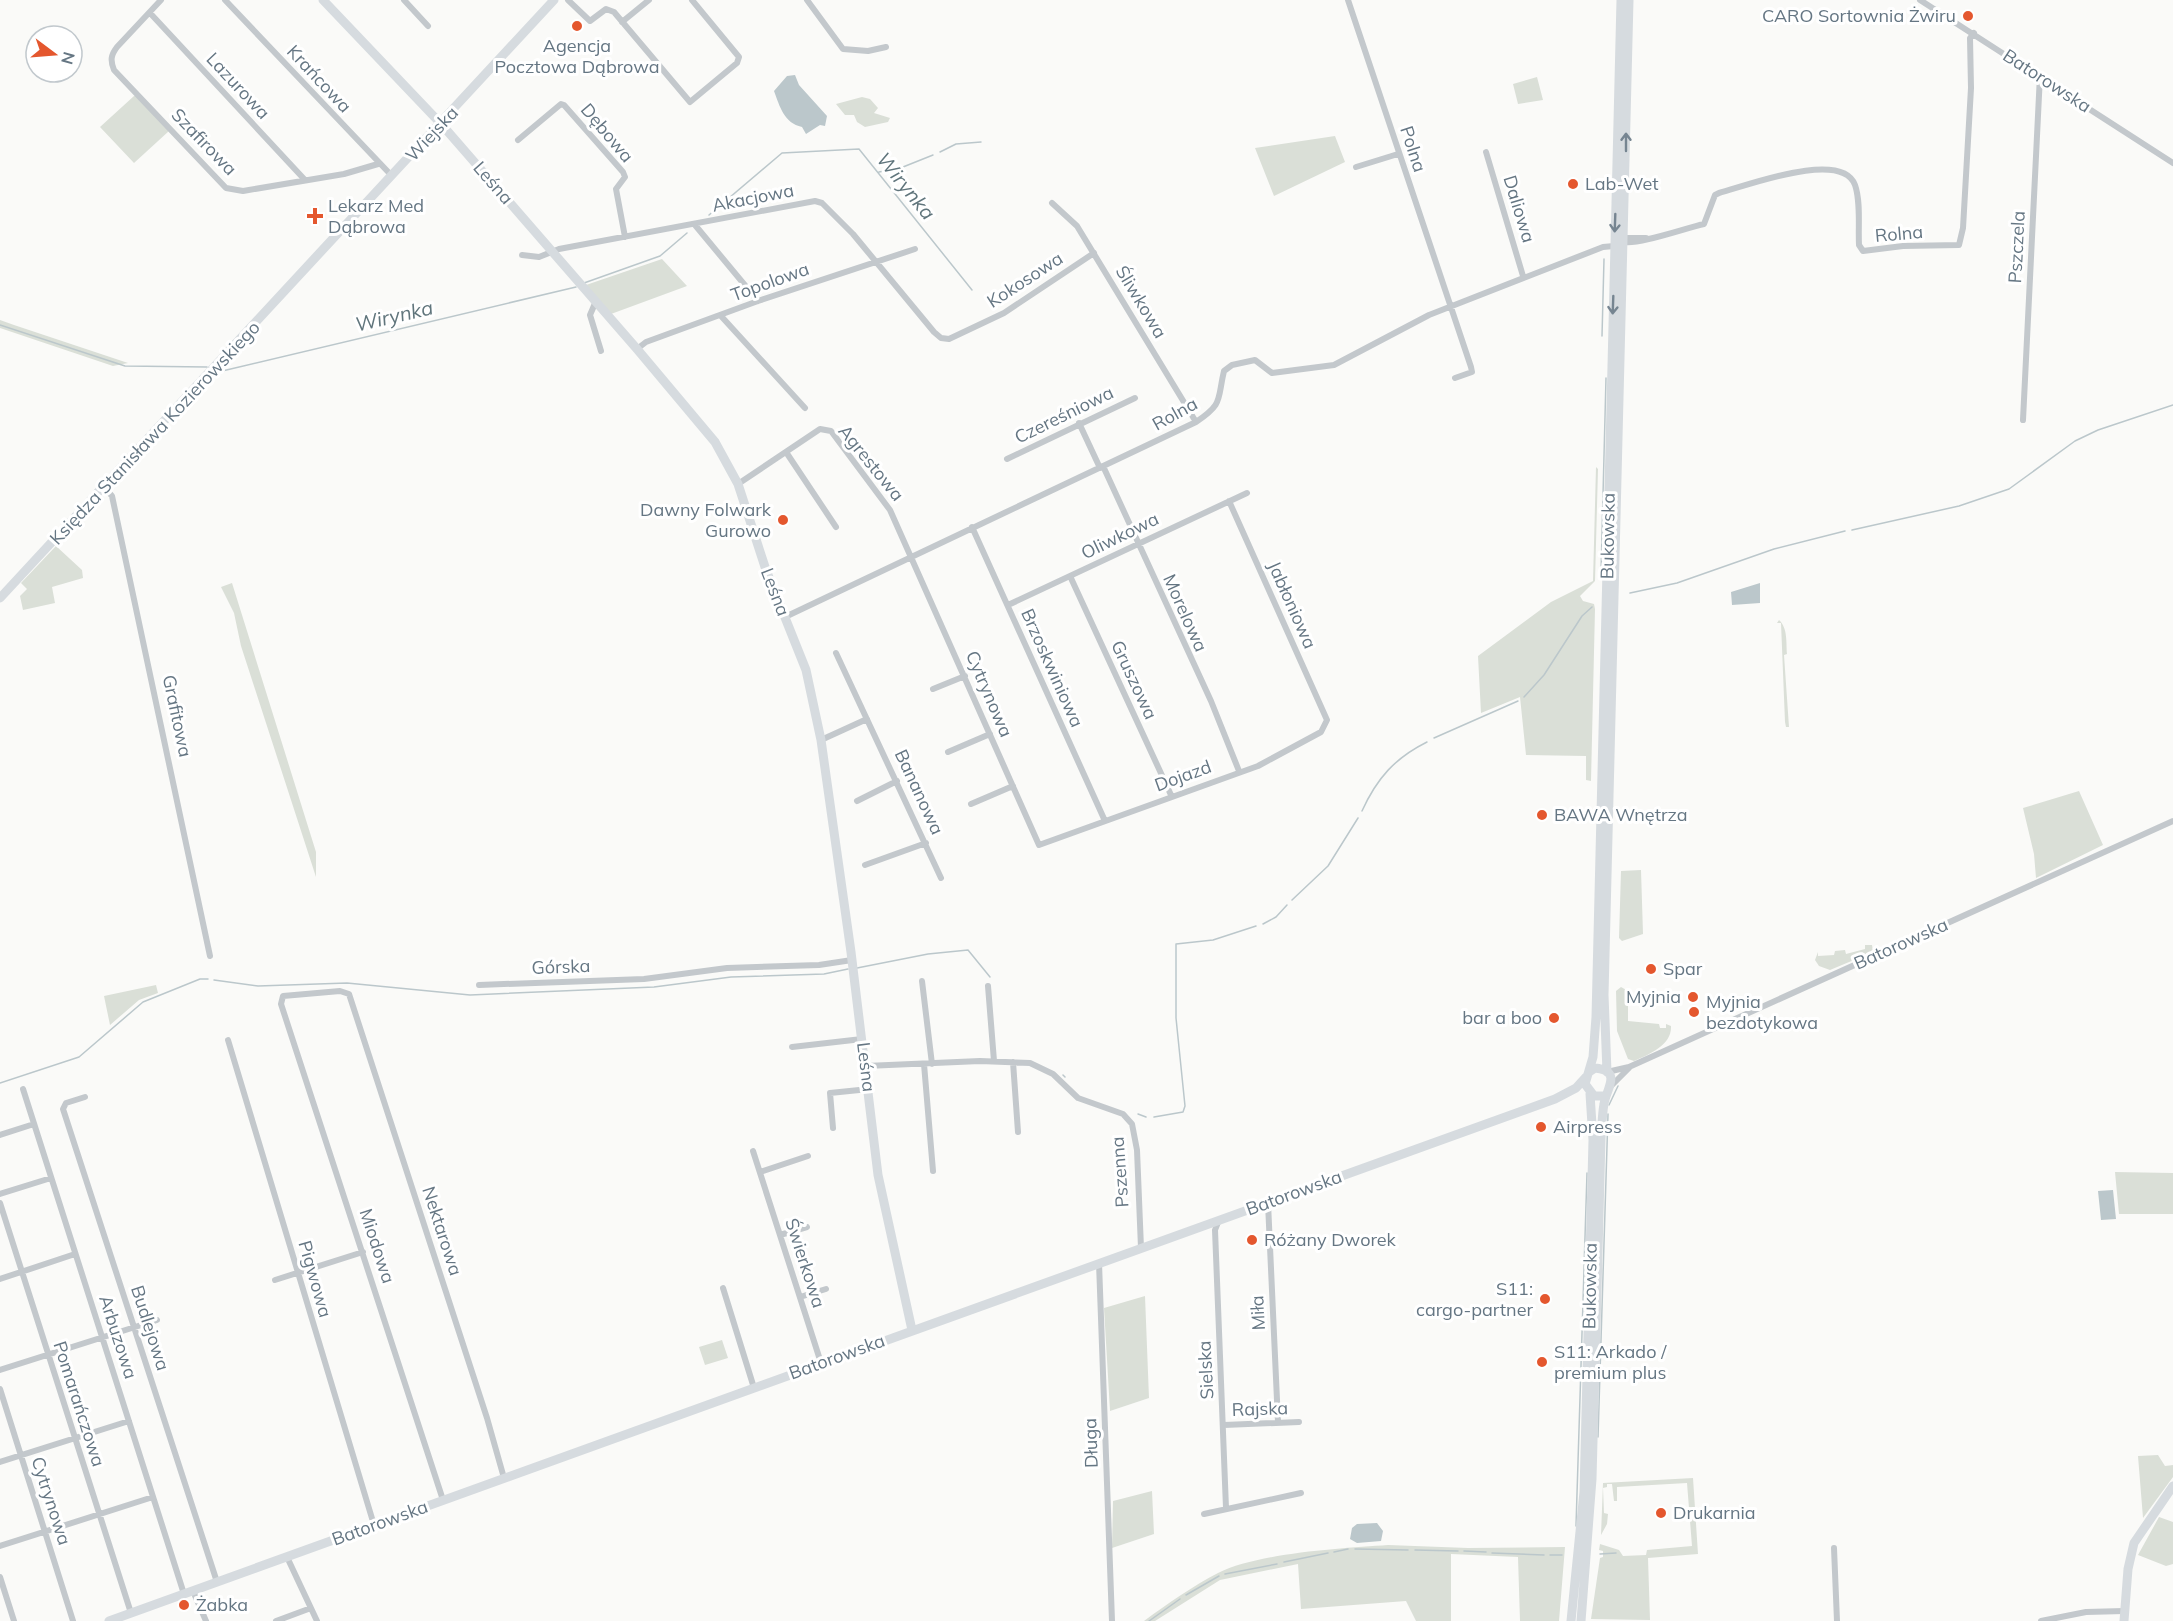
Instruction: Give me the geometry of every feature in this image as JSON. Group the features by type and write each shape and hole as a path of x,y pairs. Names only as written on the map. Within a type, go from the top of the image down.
{"street":[{"name":"Szafirowa","path":"161,0 112,54 114,70 226,188 243,191 344,174 378,164"},
{"name":"Krańcowa","path":"225,0 392,177"},
{"name":"Leśna","path":"323,0 441,124 596,301 715,442 738,484 760,554 806,669 821,740 866,1066 878,1175 912,1330"},
{"path":"404,0 428,26"},
{"name":"Wiejska","path":"309,267 554,0"},
{"path":"568,0 590,21 606,9 614,12 690,102 737,63 740,57 692,0"},
{"path":"622,22 649,0"},
{"path":"807,0 843,49 868,51 886,47"},
{"name":"Polna","path":"1348,0 1471,367 1472,372 1455,378"},
{"name":"Bukowska","path":"1587,1075 1593,1057 1596,1017 1621,0"},
{"name":"Bukowska","path":"1607,1072 1604,995 1629,0"},
{"name":"Batorowska","path":"1920,0 2040,75 2173,163"},
{"name":"Lazurowa","path":"150,13 304,180"},
{"name":"Rolna","path":"785,617 1196,422 1216,405 1222,394 1224,371 1232,365 1255,360 1272,374 1334,365 1450,307 1523,276 1591,252 1606,251 1624,243 1627,238 1648,238 1704,224 1715,195 1719,193 1814,169 1831,168 1847,174 1855,186 1859,245 1863,251 1903,246 1959,245 1963,228 1971,88 1970,38 1974,33"},
{"name":"Pszczela","path":"2023,420 2040,75"},
{"name":"Dębowa","path":"518,140 561,104 564,105 623,172 625,177 616,189 625,237"},
{"name":"Daliowa","path":"1486,152 1523,276"},
{"path":"1356,167 1398,154"},
{"name":"Akacjowa","path":"522,255 539,257 553,251 625,237 815,201 822,202 854,234 934,332"},
{"name":"Śliwkowa","path":"1052,203 1077,226 1196,422"},
{"path":"694,225 758,301"},
{"name":"Topolowa","path":"637,349 646,342 758,301 915,249"},
{"name":"Kokosowa","path":"934,332 941,338 949,339 971,330 1004,313 1094,253"},
{"name":"Księdza Stanisława Kozierowskiego","path":"0,598 309,267"},
{"path":"596,301 590,315 601,351"},
{"path":"721,316 805,408"},
{"name":"Czereśniowa","path":"1006,459 1135,398"},
{"name":"Morelowa","path":"1079,423 1102,467 1211,701 1239,771"},
{"name":"Agrestowa","path":"738,484 820,429 831,431 890,510 913,555"},
{"path":"786,452 836,527"},
{"name":"Grafitowa","path":"104,487 112,496 139,612 210,956"},
{"name":"Oliwkowa","path":"1008,605 1246,494"},
{"name":"Jabłoniowa","path":"1229,501 1327,720"},
{"name":"Brzoskwiniowa","path":"972,527 1106,820"},
{"name":"Cytrynowa","path":"913,555 1039,844"},
{"name":"Gruszowa","path":"1070,576 1171,795"},
{"name":"Bananowa","path":"836,653 927,843 941,878"},
{"path":"933,689 965,676"},
{"path":"821,740 867,719"},
{"name":"Dojazd","path":"1039,844 1171,795 1258,766 1321,732 1327,720"},
{"path":"948,752 990,734"},
{"path":"857,801 897,781"},
{"path":"971,804 1013,786"},
{"name":"Batorowska","path":"1607,1072 1629,1067 2173,820"},
{"path":"866,865 927,843"},
{"name":"Górska","path":"479,986 644,979 727,968 819,965 852,960"},
{"path":"922,981 933,1171"},
{"path":"988,986 994,1061"},
{"name":"Miodowa","path":"349,994 340,991 308,992 283,996 281,1001 443,1500"},
{"name":"Nektarowa","path":"349,994 504,1478"},
{"path":"792,1047 862,1039"},
{"name":"Pigwowa","path":"228,1040 299,1273 298,1279 374,1525"},
{"path":"1013,1062 1018,1132"},
{"name":"Pszenna","path":"866,1066 1013,1062 1043,1068 1078,1098 1114,1109 1129,1118 1137,1150 1141,1248"},
{"name":"Batorowska","path":"1611,1086 1629,1067"},
{"path":"1595,1068 1607,1072 1611,1077 1611,1086 1606,1096 1590,1094 1585,1087 1587,1075 1595,1068"},
{"name":"Batorowska","path":"1565,1095 1587,1075"},
{"name":"Arbuzowa","path":"23,1089 153,1497 188,1592 206,1621"},
{"path":"833,1128 830,1093 869,1089"},
{"name":"Bukowska","path":"1571,1621 1585,1463 1593,1140 1590,1094"},
{"name":"Batorowska","path":"109,1621 1141,1248 1211,1227 1219,1220 1565,1095 1590,1094"},
{"name":"Bukowska","path":"1581,1621 1592,1479 1601,1138 1606,1096"},
{"name":"Budlejowa","path":"85,1097 66,1103 63,1109 216,1582"},
{"path":"0,1135 34,1124"},
{"name":"Świerkowa","path":"753,1151 821,1363"},
{"path":"760,1172 808,1156"},
{"path":"0,1194 51,1178"},
{"name":"Pomarańczowa","path":"0,1203 131,1613"},
{"name":"Miła","path":"1268,1203 1278,1422"},
{"path":"780,1235 807,1227"},
{"name":"Sielska","path":"1211,1227 1224,1425 1226,1508"},
{"path":"275,1280 363,1252"},
{"path":"0,1279 75,1254"},
{"name":"Długa","path":"1100,1263 1112,1621"},
{"path":"723,1288 754,1388"},
{"path":"800,1297 826,1289"},
{"path":"0,1370 157,1320"},
{"name":"Cytrynowa","path":"0,1389 73,1621"},
{"path":"0,1462 129,1421"},
{"name":"Rajska","path":"1224,1425 1299,1422"},
{"path":"2041,1621 2086,1612 2124,1616 2132,1550 2137,1536 2173,1486"},
{"path":"1204,1514 1301,1493"},
{"path":"0,1546 153,1497"},
{"path":"1834,1548 1837,1621"},
{"path":"287,1557 317,1621"},
{"path":"0,1577 14,1621"},
{"path":"276,1621 311,1608"}],"shaded area":[{"path":"795,75 799,85 827,116 825,126 820,125 806,134 802,127 787,118 774,91 787,76"},
{"path":"1537,77 1543,100 1518,104 1513,84"},
{"path":"134,96 137,96 169,131 134,163 100,127"},
{"path":"862,97 870,99 878,108 874,113 890,118 888,122 865,127 857,122 854,115 845,115 836,104"},
{"path":"1335,136 1345,162 1274,196 1255,148"},
{"path":"662,259 687,286 611,314 586,285"},
{"path":"0,320 128,363 113,366 0,328"},
{"path":"1596,467 1598,469 1595,581 1580,596 1583,601 1594,604 1595,609 1591,781 1586,780 1586,756 1526,755 1520,697 1481,713 1478,656 1551,602 1593,581"},
{"path":"56,546 82,570 83,578 52,587 55,603 23,610 20,596 27,589 21,583"},
{"path":"232,583 316,852 316,877 241,646 234,613 221,587"},
{"path":"1760,583 1760,603 1732,605 1731,592"},
{"path":"1779,620 1784,627 1786,636 1787,654 1784,655 1789,727 1786,727 1785,722 1781,623 1777,623"},
{"path":"2079,791 2103,845 2036,878 2034,854 2023,808"},
{"path":"1641,870 1643,934 1622,941 1619,938 1621,871"},
{"path":"1865,945 1872,945 1873,952 1830,970 1819,966 1815,960 1818,952 1818,956 1834,955 1835,951 1845,950 1846,954 1865,949"},
{"path":"156,985 158,993 139,1000 110,1025 104,996"},
{"path":"1621,987 1628,991 1628,1021 1659,1024 1660,1028 1666,1028 1666,1024 1671,1026 1664,1044 1634,1061 1628,1059 1617,1031 1616,991"},
{"path":"2115,1172 2173,1173 2173,1214 2119,1214"},
{"path":"2113,1190 2116,1219 2101,1220 2098,1191"},
{"path":"1145,1296 1149,1398 1110,1411 1104,1308"},
{"path":"722,1340 728,1358 705,1365 699,1347"},
{"path":"2158,1455 2165,1466 2173,1465 2173,1477 2143,1518 2138,1456"},
{"path":"1693,1478 1698,1554 1648,1558 1650,1620 1591,1619 1600,1558 1603,1557 1603,1551 1599,1550 1600,1544 1619,1550 1623,1556 1646,1555 1647,1550 1692,1546 1687,1483 1617,1487 1617,1501 1614,1501 1612,1484 1607,1484 1607,1487 1603,1488 1604,1513 1608,1514 1607,1524 1601,1535 1603,1483"},
{"path":"1152,1491 1154,1534 1112,1548 1113,1501"},
{"path":"2159,1517 2173,1522 2173,1564 2166,1566 2138,1555"},
{"path":"1377,1523 1383,1531 1381,1541 1357,1543 1350,1539 1352,1528 1357,1524"},
{"path":"1388,1545 1468,1548 1565,1547 1559,1621 1520,1621 1518,1557 1451,1554 1451,1621 1416,1621 1406,1601 1301,1609 1298,1564 1220,1580 1155,1621 1144,1621 1199,1584 1235,1566 1277,1556"}],"waterway":[{"path":"940,152 956,144 981,142"},
{"name":"Wirynka","path":"709,215 782,153 859,149 972,290"},
{"path":"879,172 903,167 933,155"},
{"name":"Wirynka","path":"584,283 660,256 687,233"},
{"path":"1602,336 1604,259"},
{"name":"Wirynka","path":"218,372 576,287"},
{"name":"Wirynka","path":"0,325 125,366 207,367"},
{"path":"1601,573 1606,378"},
{"path":"1852,530 1959,506 2009,489 2075,441 2098,430 2173,405"},
{"path":"1630,593 1677,583 1774,549 1845,531"},
{"path":"1524,697 1544,675 1582,616 1592,607"},
{"path":"1434,738 1518,701"},
{"path":"1362,811 1388,770 1405,755 1427,742"},
{"path":"1292,900 1328,866 1358,818"},
{"path":"1263,924 1276,917 1287,905"},
{"path":"1154,1117 1183,1112 1185,1106 1176,1018 1176,944 1213,940 1256,926"},
{"path":"857,968 928,954 968,950 990,977"},
{"path":"214,980 258,986 347,983 470,995 654,987 731,977 824,974 848,969"},
{"path":"0,1083 79,1057 143,1002 200,979 208,979"},
{"path":"1609,1105 1618,1086"},
{"path":"1138,1114 1146,1117"},
{"path":"1598,1437 1608,1114"},
{"path":"1576,1526 1587,1173"},
{"path":"1334,1552 1348,1549"},
{"path":"1355,1549 1408,1550"},
{"path":"1415,1550 1458,1551"},
{"path":"1464,1551 1486,1552"},
{"path":"1284,1562 1328,1553"},
{"path":"1492,1553 1544,1555"},
{"path":"1600,1554 1616,1553"},
{"path":"1550,1555 1562,1555"},
{"path":"1225,1574 1277,1564"},
{"path":"1186,1595 1219,1576"},
{"path":"1149,1621 1180,1599"}],"place":[{"name":"CARO Sortownia Żwiru","path":"1968,16"},
{"name":"Agencja Pocztowa Dąbrowa","path":"577,26"},
{"name":"Lab-Wet","path":"1573,184"},
{"name":"Lekarz Med Dąbrowa","path":"315,216"},
{"name":"Dawny Folwark Gurowo","path":"783,520"},
{"name":"BAWA Wnętrza","path":"1542,815"},
{"name":"Spar","path":"1651,969"},
{"name":"Myjnia","path":"1693,997"},
{"name":"Myjnia bezdotykowa","path":"1694,1012"},
{"name":"bar a boo","path":"1554,1018"},
{"name":"Airpress","path":"1541,1127"},
{"name":"Różany Dworek","path":"1252,1240"},
{"name":"S11: cargo-partner","path":"1545,1299"},
{"name":"S11: Arkado / premium plus","path":"1542,1362"},
{"name":"Drukarnia","path":"1661,1513"},
{"name":"Żabka","path":"184,1605"}]}
